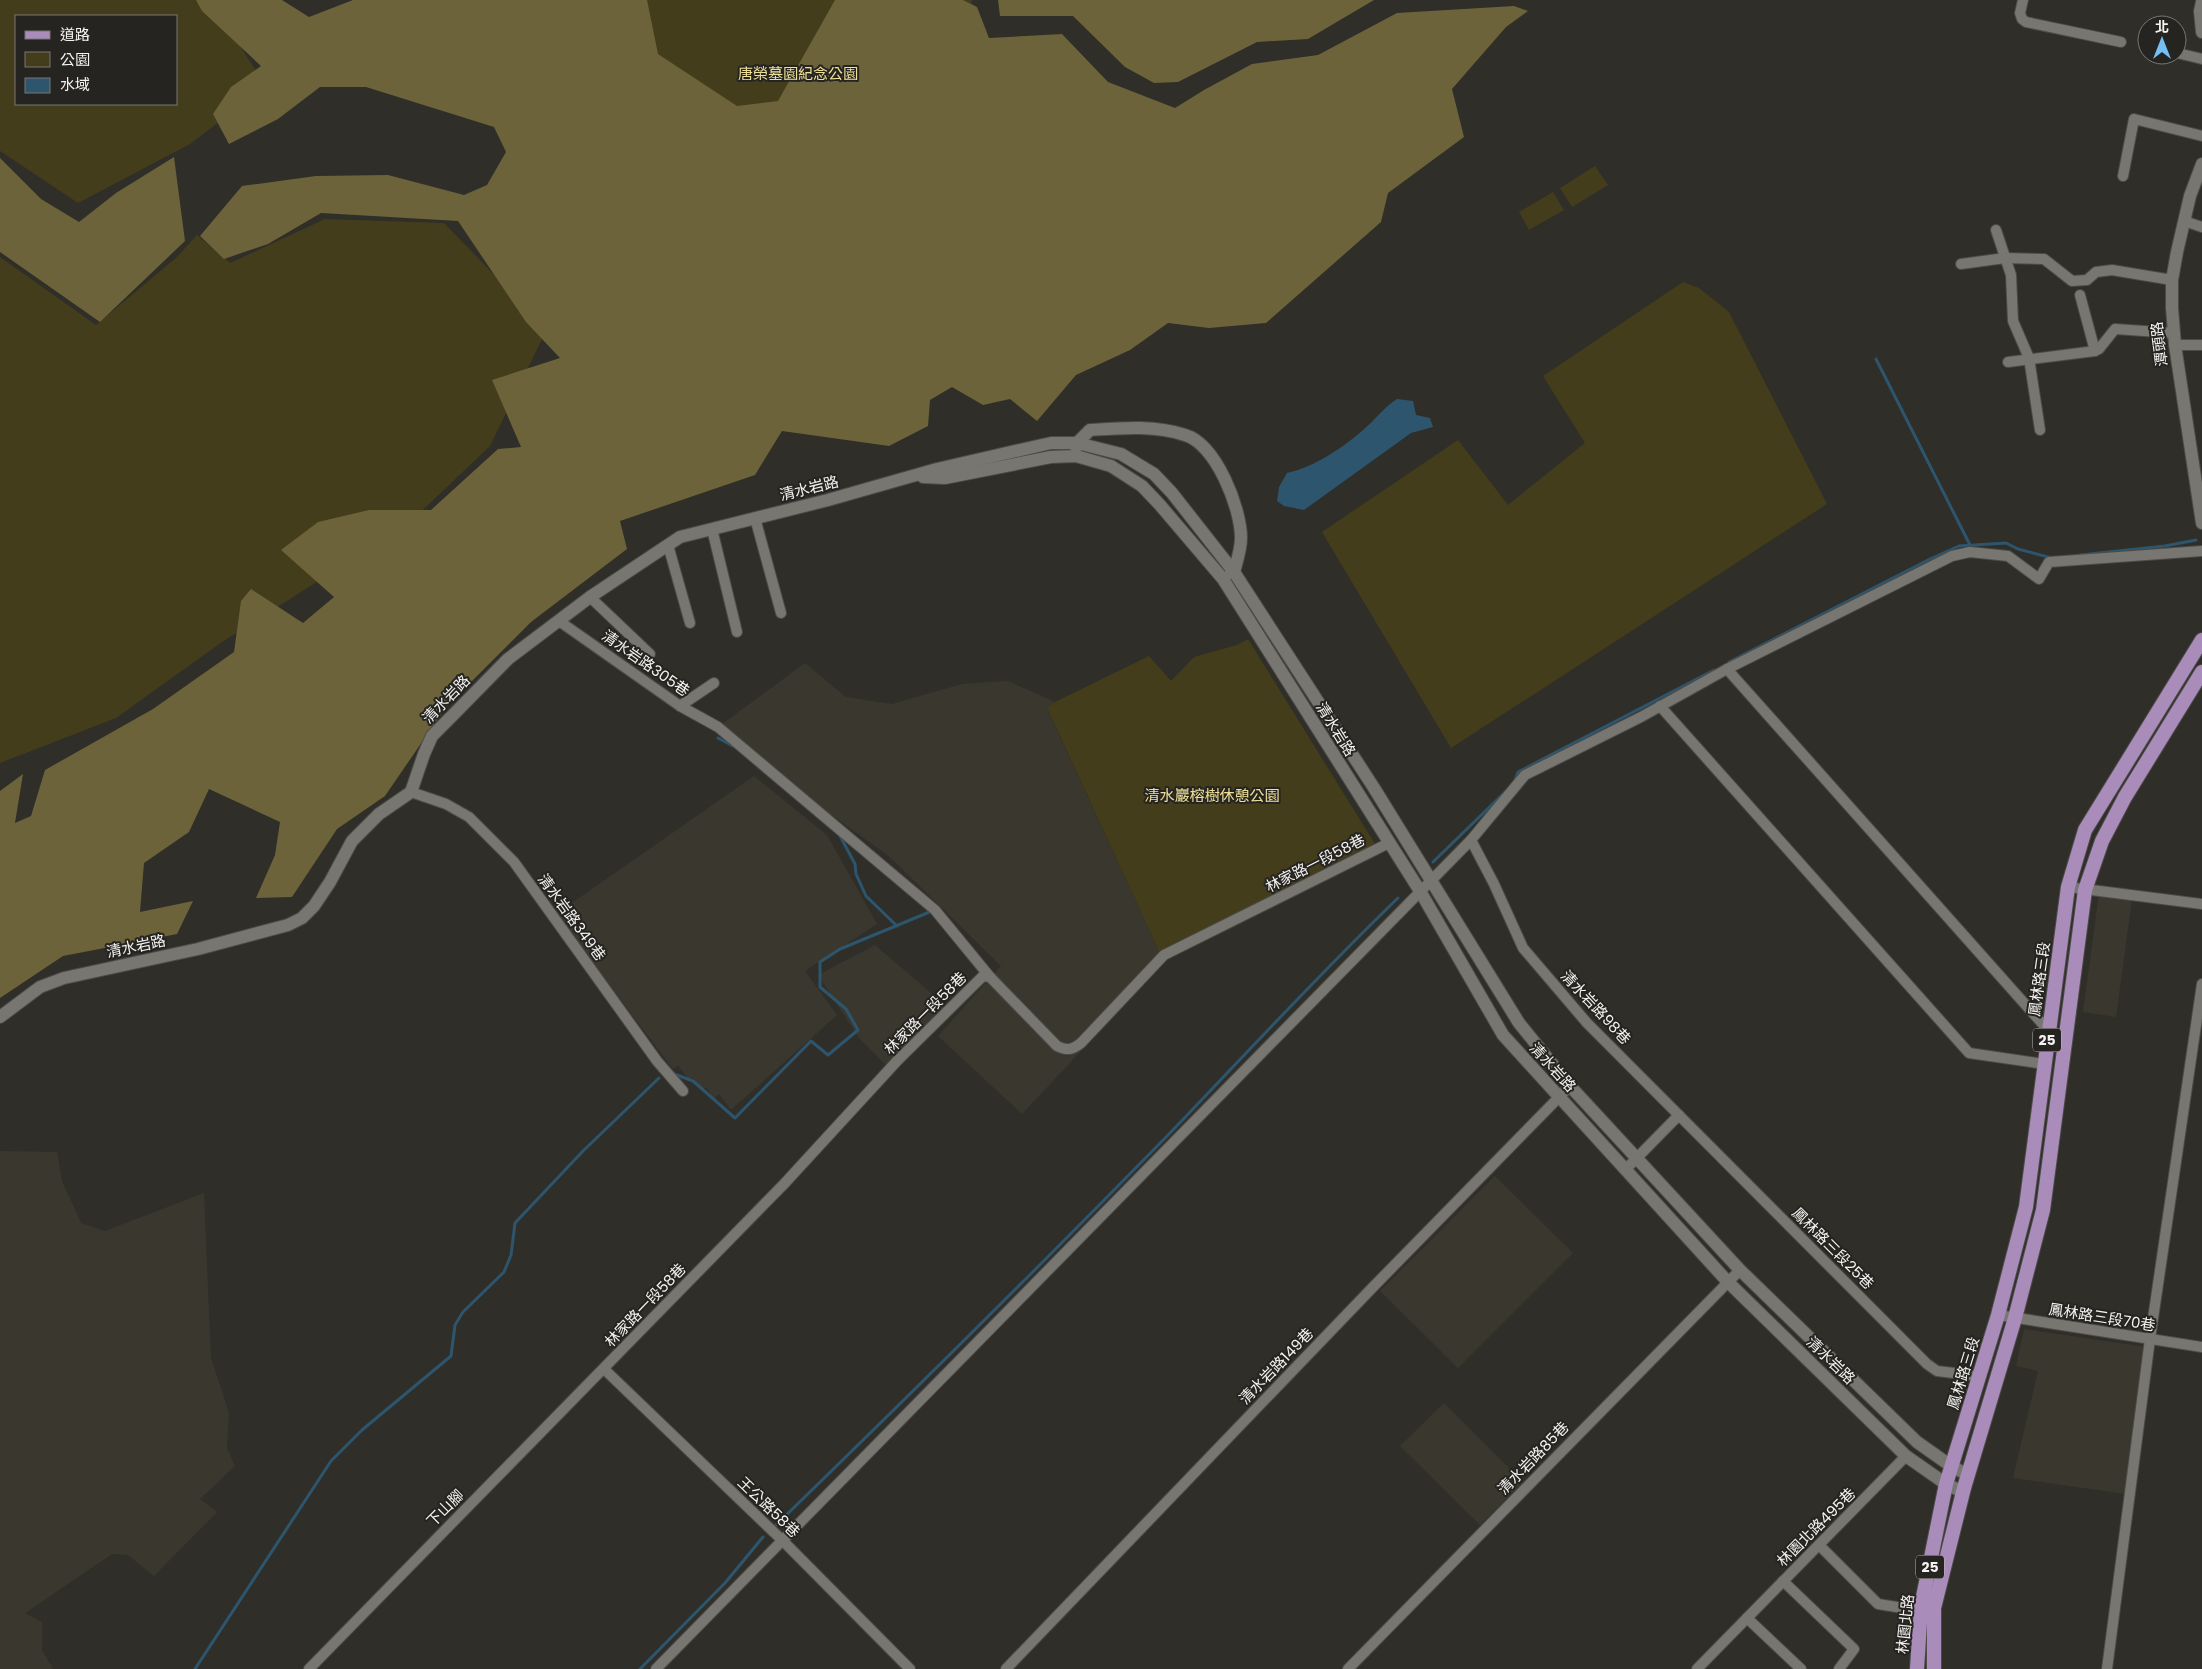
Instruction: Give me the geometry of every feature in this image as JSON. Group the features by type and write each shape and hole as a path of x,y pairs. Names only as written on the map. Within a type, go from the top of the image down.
{"main road":[{"name":"鳳林路三段","path":"1951,1466 1998,1315 2026,1207 2068,887 2085,830 2202,640"},
{"name":"25","path":"1963,1492 2015,1318 2043,1210 2085,890 2102,841 2125,797 2202,672"},
{"name":"林園北路","path":"1917,1669 1921,1612 1951,1466"},
{"name":"林園北路","path":"1934,1669 1934,1608 1963,1492"}],"street":[{"path":"2023,0 2020,13 2022,19 2026,22 2122,42"},
{"path":"2202,2 2200,11 2202,32"},
{"path":"2187,55 2202,59"},
{"path":"2123,176 2134,119 2202,136"},
{"name":"潭頭路","path":"2202,164 2190,196 2172,280 2174,339 2202,523"},
{"path":"2184,221 2202,227"},
{"path":"1996,230 2011,275 2013,321 2029,358 2040,430"},
{"path":"1961,264 2006,258 2044,259 2072,281 2087,280 2096,272 2112,270 2172,280"},
{"path":"2080,295 2096,351"},
{"path":"2008,362 2096,351 2115,329 2202,345"},
{"path":"1076,456 1077,443 1090,430 1137,428 1186,435 1201,443 1229,487 1239,516 1242,539 1234,572 1222,578"},
{"name":"清水岩路","path":"0,1017 40,987 64,978 198,949 288,925 302,918 314,906 330,882 352,841 379,814 411,792 432,736 508,659 590,597 680,537 917,476 937,469 1051,443 1077,443 1121,454 1154,474 1172,493 1234,572 1432,879 1520,1024 1570,1086 1740,1270 1917,1442 1951,1466 1968,1475"},
{"name":"清水岩路","path":"917,476 945,478 1051,457 1076,456 1111,466 1142,486 1222,578 1420,891 1503,1035 1727,1281 1906,1456 1946,1484 1963,1492"},
{"path":"755,518 781,613"},
{"path":"712,528 737,632"},
{"path":"668,545 690,623"},
{"path":"656,1669 1471,840 1524,775 1660,706 1727,669 1952,556 1970,552 2008,556 2038,578 2049,562 2202,551"},
{"path":"590,597 650,654"},
{"name":"清水岩路305巷","path":"559,621 680,706 718,727 935,910 990,977"},
{"path":"1727,669 2048,1030"},
{"path":"680,706 714,683"},
{"path":"1660,706 1969,1053 2044,1064"},
{"name":"清水岩路349巷","path":"411,792 446,804 469,817 514,862 657,1061 683,1091"},
{"name":"清水岩路98巷","path":"1471,840 1494,884 1523,948 1587,1023 1679,1115"},
{"name":"林家路一段58巷","path":"604,1369 784,1184 897,1061 983,976 990,977 1057,1046 1065,1050 1072,1050 1081,1043 1164,954 1388,843"},
{"path":"2068,887 2202,904"},
{"path":"2107,1669 2150,1340 2202,984"},
{"name":"清水岩路149巷","path":"1006,1669 1374,1286 1570,1086"},
{"path":"1625,1170 1679,1115"},
{"name":"鳳林路三段25巷","path":"1679,1115 1927,1364 1937,1371 1979,1376"},
{"name":"清水岩路85巷","path":"1348,1669 1727,1281 1740,1270"},
{"name":"鳳林路三段70巷","path":"1998,1315 2202,1347"},
{"name":"王公路58巷","path":"604,1369 782,1541 910,1669"},
{"name":"下山腳","path":"309,1669 604,1369"},
{"name":"林園北路495巷","path":"1697,1669 1906,1456"},
{"path":"1819,1545 1878,1604 1921,1612"},
{"path":"1783,1581 1854,1649 1839,1669"},
{"path":"1748,1618 1801,1669"}],"shaded area":[{"path":"805,663 846,697 892,704 962,684 1008,681 1055,702 1047,709 1159,951 1159,968 1022,1114 938,1036 1001,966 890,857 714,730"},
{"path":"754,776 827,835 877,924 805,971 837,1015 731,1110 719,1094 714,1098 706,1087 702,1090 692,1077 689,1080 678,1065 673,1069 556,914"},
{"path":"2099,894 2132,899 2116,1017 2083,1012"},
{"path":"875,945 945,1005 888,1067 859,1038 818,975"},
{"path":"0,1151 57,1152 62,1181 81,1223 105,1231 204,1193 211,1358 229,1413 227,1448 235,1466 200,1499 217,1512 154,1576 128,1555 112,1554 25,1613 42,1622 42,1650 53,1669 0,1669"},
{"path":"1495,1176 1573,1253 1458,1368 1380,1291"},
{"path":"2024,1329 2147,1347 2126,1494 2013,1478 2038,1371 2016,1366"},
{"path":"1444,1403 1523,1482 1480,1525 1400,1446"}],"green space":[{"path":"0,0 210,0 266,86 190,144 78,203 0,151"},
{"path":"196,0 282,0 309,17 353,0 647,0 658,54 737,106 778,101 835,0 963,0 977,7 989,38 1062,34 1108,82 1175,108 1252,64 1318,55 1397,13 1514,6 1528,11 1506,27 1452,89 1464,137 1388,193 1381,222 1266,323 1209,328 1168,323 1130,350 1076,375 1037,421 1010,399 983,405 952,387 930,400 928,426 889,446 782,431 755,475 620,521 627,549 531,622 446,707 385,796 337,829 292,897 256,898 275,855 280,822 209,789 189,832 144,863 140,912 193,901 177,934 63,956 0,998 0,791 23,774 15,823 31,816 45,770 153,709 234,652 241,601 251,589 303,623 334,597 281,550 318,522 369,510 431,510 498,449 521,447 492,380 560,358 526,322 458,221 321,213 268,244 224,259 200,236 242,186 316,176 388,175 464,195 487,185 506,152 494,127 366,87 320,87 278,119 229,144 213,114 231,87 261,66 202,11"},
{"name":"唐榮墓園紀念公園","path":"584,0 972,0 967,37 789,156"},
{"path":"998,0 1374,0 1308,39 1257,42 1178,82 1154,83 1125,67 1073,16 1000,16"},
{"path":"174,157 185,241 100,322 0,252 0,158 41,199 79,222 116,193"},
{"path":"1595,166 1608,185 1572,207 1560,188"},
{"path":"1553,192 1564,210 1529,230 1519,212"},
{"path":"325,219 444,223 547,329 490,446 408,524 222,642 116,718 0,763 0,257 96,325 177,257 197,235 230,263"},
{"path":"1683,282 1699,288 1729,312 1827,504 1451,748 1322,532 1458,440 1508,505 1585,443 1543,376"},
{"name":"清水巖榕樹休憩公園","path":"1248,639 1375,844 1159,951 1047,708 1055,702 1149,656 1171,681 1194,657 1237,645"}],"water":[{"path":"1397,399 1413,401 1416,415 1430,418 1433,427 1411,433 1304,510 1284,506 1277,501 1279,487 1287,473 1317,462 1336,451 1362,431 1387,406"}],"waterway":[{"path":"1876,359 1970,545"},
{"path":"2080,555 2165,546 2196,540"},
{"path":"1729,662 1959,546 2006,543 2018,549 2052,558"},
{"path":"1514,783 1518,772 1714,670"},
{"path":"718,738 733,746"},
{"path":"1433,862 1506,791"},
{"path":"839,834 855,864 856,874 866,896 897,926"},
{"path":"775,1526 1072,1233 1311,985 1398,898"},
{"path":"674,1074 693,1081 735,1118 811,1041 828,1055 858,1030 846,1009 820,987 820,962 840,949 932,911"},
{"path":"195,1669 331,1461 362,1430 451,1356 455,1325 463,1312 504,1272 511,1255 515,1223 583,1151 659,1078"},
{"path":"640,1669 725,1583 763,1537"}]}
